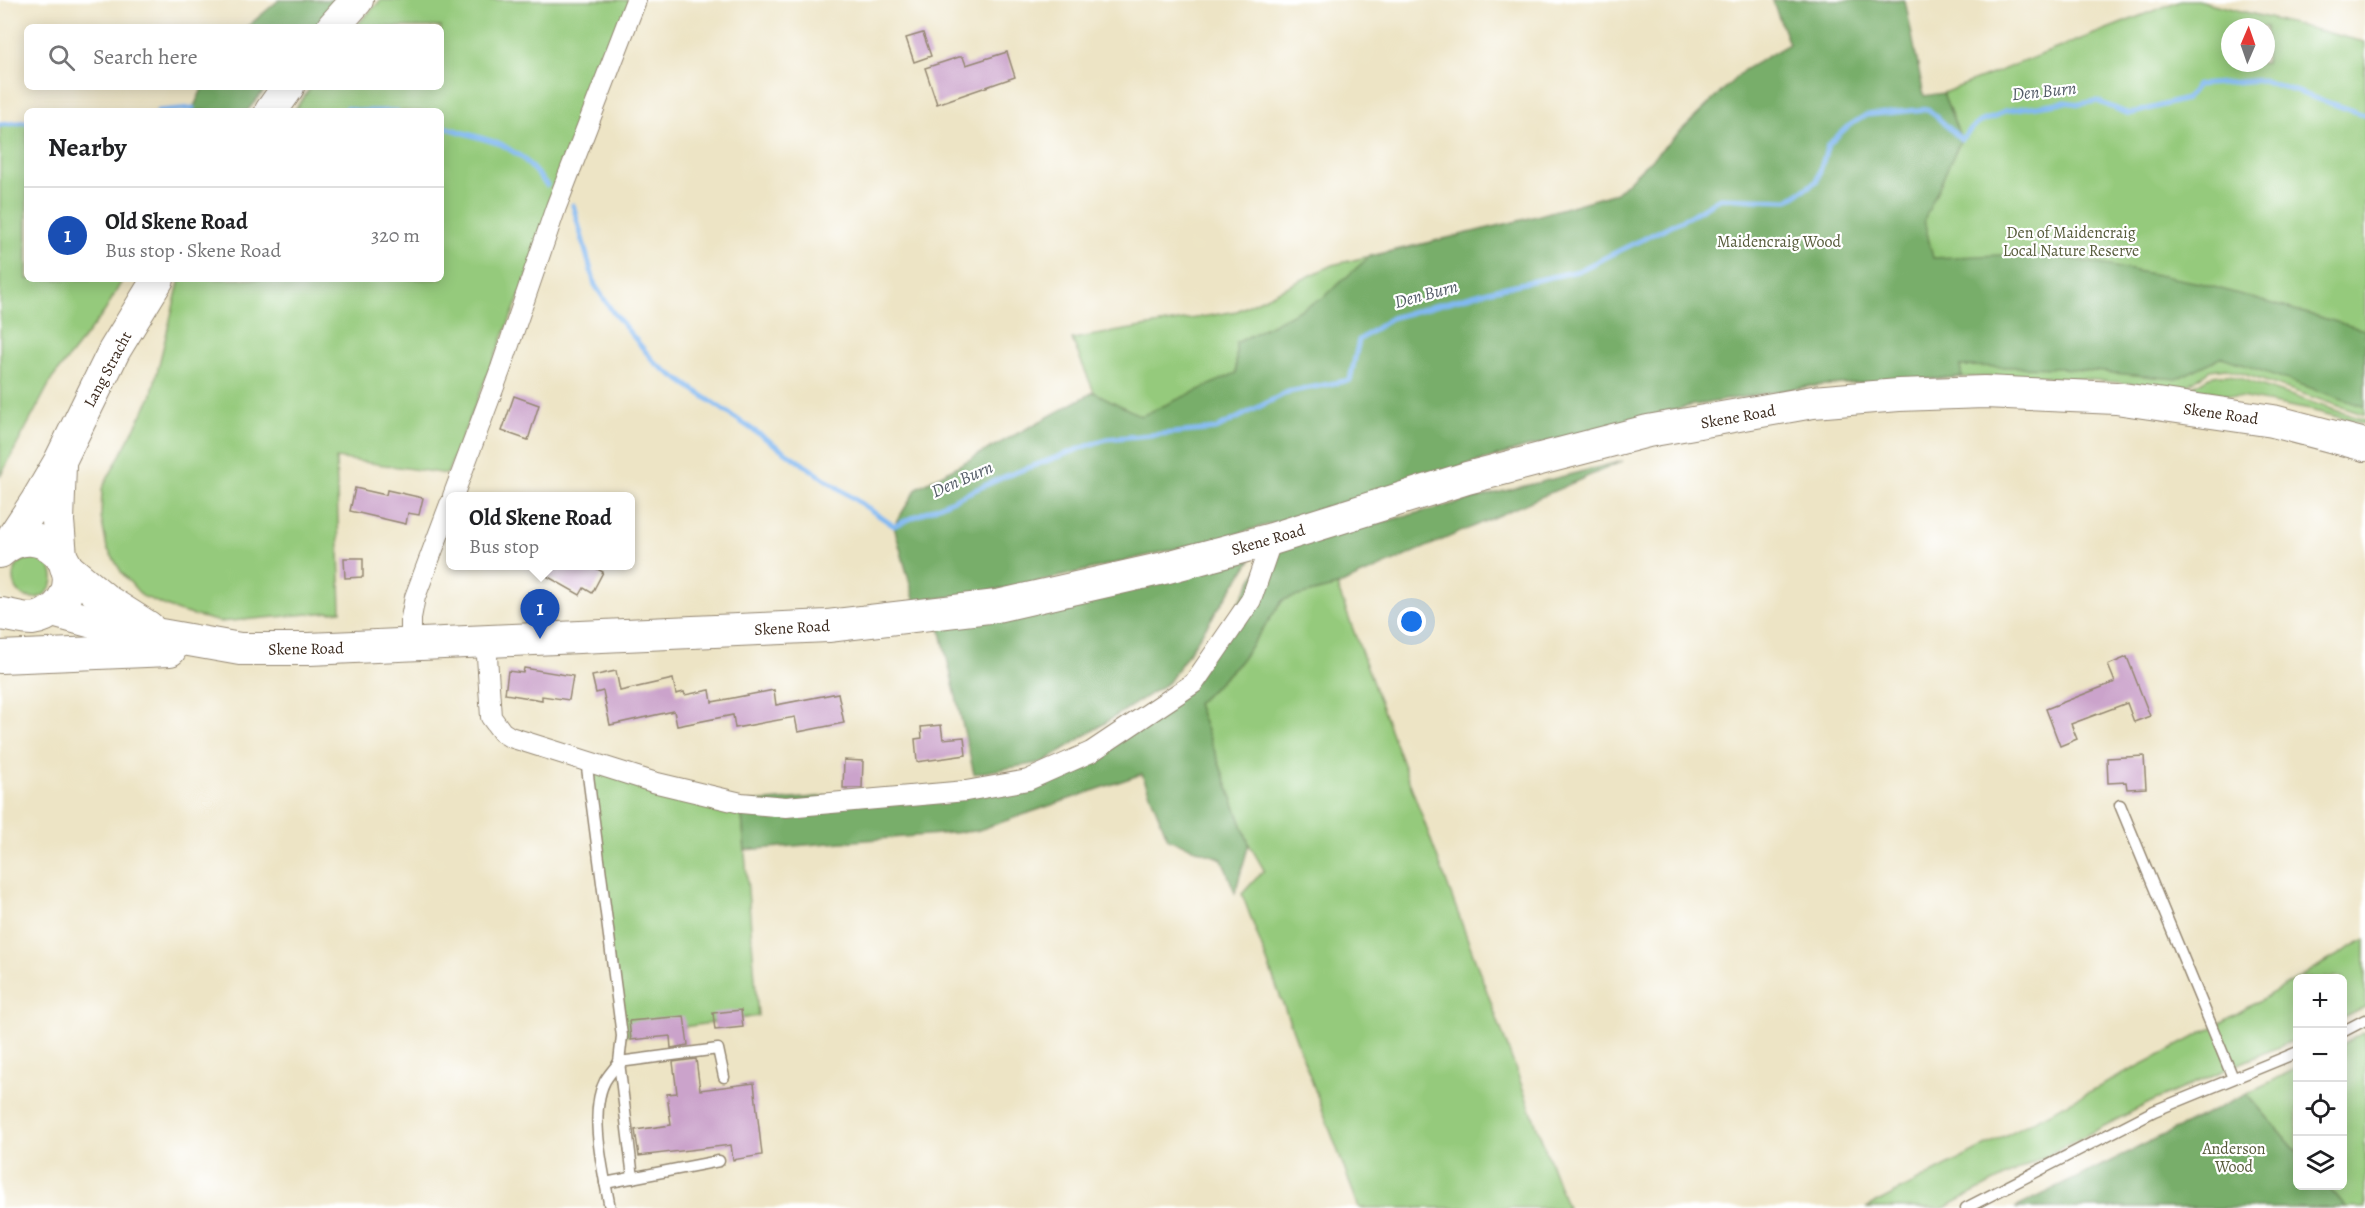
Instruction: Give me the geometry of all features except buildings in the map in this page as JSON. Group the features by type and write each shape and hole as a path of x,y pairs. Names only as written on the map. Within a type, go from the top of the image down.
{"main road":[{"path":"336,24 357,0"},
{"path":"273,108 286,90"},
{"name":"Lang Stracht","path":"3,549 36,502 60,461 114,351 156,282"},
{"name":"Skene Road","path":"53,611 104,625 240,649 411,645 828,626 997,606 1164,568 1272,538 1467,478 1648,431 1814,402 1899,395 1984,392 2116,398 2273,421 2365,445"},
{"name":"Lang Stracht","path":"53,611 67,591 69,579 58,521 60,461"},
{"name":"Skene Road","path":"3,549 14,542 32,540 48,545 107,601 160,634"},
{"path":"4,612 34,619 53,611"},
{"path":"0,657 145,650 240,649"}],"street":[{"path":"454,492 501,368 556,207 636,0"},
{"path":"411,645 411,618 416,597 446,515"},
{"path":"486,641 491,717 496,725 510,737 653,782 741,803 786,807 966,791 1028,780 1091,752 1194,683 1251,600 1272,538"}],"lane":[{"path":"586,760 622,1036 620,1062 633,1178"},
{"path":"2120,805 2233,1078"},
{"path":"2347,1030 2365,1020"},
{"path":"610,1208 598,1127 599,1102 605,1082 620,1062 718,1048 724,1077"},
{"path":"1966,1208 2154,1112 2293,1054"},
{"path":"605,1183 720,1161"}],"green space":[{"path":"279,0 341,0 321,24 251,24"},
{"path":"381,0 636,0 556,207 447,474 336,458 341,611 220,622 178,611 142,596 122,573 107,548 101,517 102,489 151,397 179,282 444,282 444,108 296,108 309,90 444,90 444,24 358,24"},
{"name":"Maidencraig Wood","path":"1772,0 1905,0 1924,96 1943,93 1961,139 1924,220 1933,258 2024,254 2072,259 2200,283 2365,330 2365,407 2222,357 2176,379 2061,368 1960,366 1962,377 1811,386 1689,406 1527,447 1233,535 1020,586 915,602 894,526 917,488 1094,392 1141,416 1236,373 1236,343 1323,298 1369,257 1526,219 1616,193 1744,70 1789,44"},
{"name":"Den of Maidencraig Local Nature Reserve","path":"2181,0 2197,0 2269,18 2221,18 2221,72 2275,72 2275,20 2365,42 2365,415 2226,368 2210,370 2183,389 2084,379 2012,376 1909,379 1811,386 1689,406 1527,447 1233,535 1020,586 915,602 894,526 917,488 1094,392 1072,339 1237,311 1332,265 1439,240 1960,137 1943,93"},
{"path":"202,90 264,90 250,108 193,108"},
{"path":"24,122 24,282 121,282 105,311 52,379 0,477 0,125"},
{"path":"2230,375 2365,420 2365,424 2310,410 2190,388 2209,377"},
{"path":"1623,461 1337,586 1283,600 1239,663 1197,704 1249,844 1235,893 1222,859 1168,839 1142,774 976,831 745,850 741,803 1028,780 1194,683 1268,551"},
{"path":"33,558 41,559 47,564 52,570 52,586 47,592 41,597 33,598 25,597 19,592 14,586 13,578 14,570 19,564 25,559"},
{"path":"1251,560 1169,682 1044,762 974,774 940,628"},
{"path":"1337,586 1567,1208 1359,1208 1242,894 1264,870 1249,844 1197,704 1239,663 1283,599"},
{"path":"586,760 741,803 758,1016 622,1036"},
{"path":"2365,939 2365,1007 2347,1016 2347,974 2305,974"},
{"path":"2293,981 2293,1041 2151,1102 1944,1208 1866,1208 2212,1028"},
{"path":"2365,1032 2365,1208 2346,1208 2330,1190 2347,1190 2347,1042"},
{"path":"2293,1070 2293,1147 2247,1094"},
{"name":"Anderson Wood","path":"2247,1094 2293,1147 2293,1190 2330,1190 2346,1208 2015,1208"}],"waterway":[{"name":"Den Burn","path":"573,205 595,285 612,311 656,364 894,526 1006,476 1106,439 1216,429 1288,392 1350,380 1359,340 1391,318 1492,290 1578,271 1690,216 1720,198 1788,200 1817,181 1828,145 1847,127 1866,115 1928,109 1961,139 1979,122 1995,117 2004,111 2065,102 2080,104 2097,101 2129,114 2186,99 2197,85 2262,80 2365,115"},
{"name":"Den Burn","path":"0,125 24,122"},
{"name":"Den Burn","path":"444,127 501,144 523,158 547,185"}],"place":[{"name":"Old Skene Road","path":"540,639"}]}
